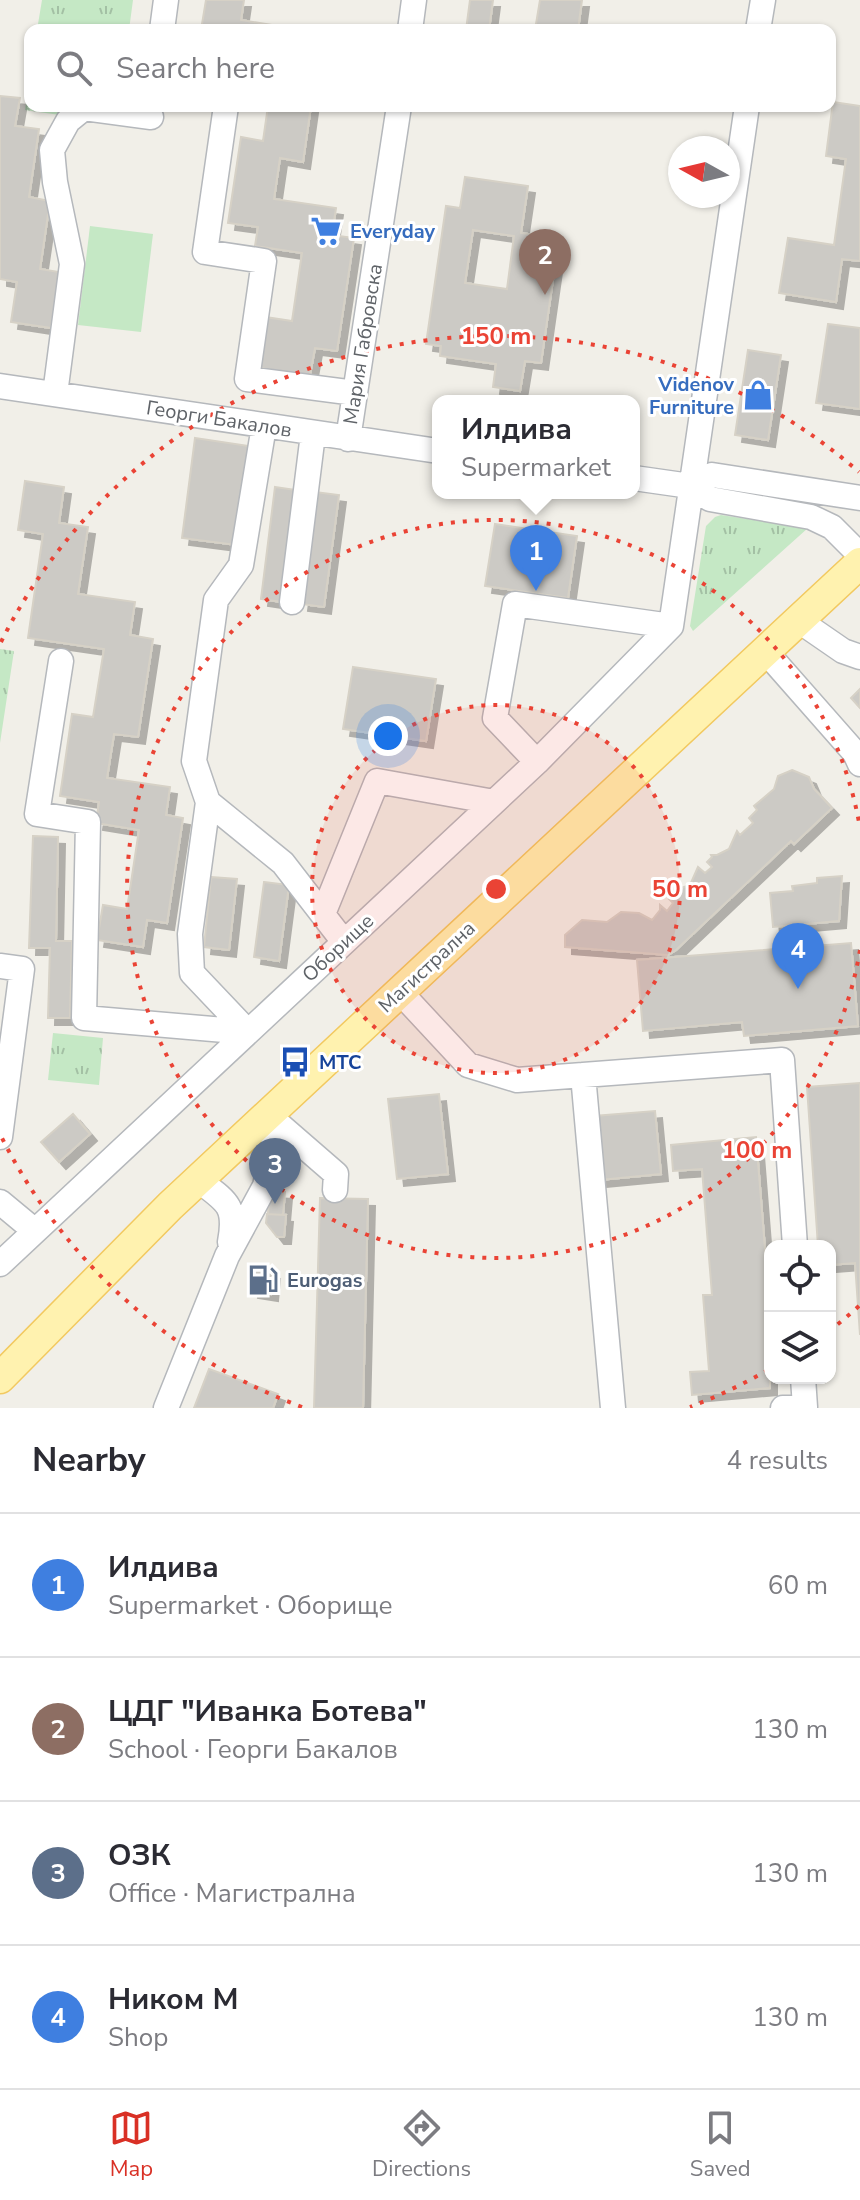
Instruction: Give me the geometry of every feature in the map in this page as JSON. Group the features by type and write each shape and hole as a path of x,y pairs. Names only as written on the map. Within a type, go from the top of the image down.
{"main road":[{"name":"Магистрална","path":"0,1378 170,1206 860,563"},
{"path":"0,1360 170,1206"}],"street":[{"path":"163,24 166,0"},
{"path":"411,24 414,0"},
{"path":"759,24 763,0"},
{"path":"55,394 72,264 55,182 52,150 68,121 79,112"},
{"path":"114,112 151,117"},
{"path":"225,112 205,252 264,261 247,379 355,393"},
{"name":"Мария Габровска","path":"348,439 398,112"},
{"path":"537,762 495,718 515,604 671,626 746,112"},
{"name":"Георги Бакалов","path":"0,386 432,450"},
{"path":"248,1032 192,973 190,934 208,802 194,761 216,600 241,565 264,426"},
{"path":"292,602 313,434"},
{"path":"690,486 712,475 860,498"},
{"path":"640,479 690,486 710,499 811,517 832,527 860,555"},
{"path":"798,620 843,651 860,657"},
{"name":"Оборище","path":"0,1264 537,762 671,626"},
{"path":"766,652 855,753 860,764"},
{"path":"61,661 37,814 88,822 84,1018 248,1032"},
{"path":"323,914 377,781 494,802"},
{"path":"208,802 283,863 344,942"},
{"path":"0,966 22,969 0,1137"},
{"path":"400,992 468,1065 517,1080 782,1060 795,1240"},
{"path":"583,1075 613,1408"},
{"path":"268,1115 336,1174 335,1190"},
{"path":"166,1408 227,1256 265,1186 274,1143 268,1115"},
{"path":"198,1180 224,1200 234,1220 227,1256"},
{"path":"0,1202 35,1231"},
{"path":"0,1387 39,1339"},
{"path":"783,1408 805,1407 803,1384"}],"green space":[{"path":"42,0 133,0 130,24 38,24"},
{"path":"39,112 117,112 115,123"},
{"path":"90,226 153,234 141,332 78,325"},
{"path":"721,515 808,528 693,631 690,626 706,526"},
{"path":"0,649 14,651 0,743"},
{"path":"53,1033 103,1038 99,1085 48,1080"}],"building":[{"path":"206,0 244,0 241,20 266,24 202,24"},
{"path":"470,0 493,0 490,24 467,24"},
{"path":"540,0 582,0 579,24 536,24"},
{"path":"0,96 20,98 15,126 39,129 29,197 50,201 40,269 59,272 51,328 11,322 17,282 0,279"},
{"path":"836,102 860,106 860,261 842,259 836,302 779,293 788,238 834,245 846,159 826,156 832,112 836,112"},
{"path":"267,112 310,112 303,162 280,158 274,199 336,208 332,235 354,238 337,351 315,348 310,375 258,368 265,317 292,321 302,253 255,246 258,227 228,223 241,137 263,141"},
{"path":"465,177 528,186 521,233 559,238 541,363 525,361 520,391 493,387 496,364 440,356 441,346 426,344 446,206 460,208","holes":["473,230 514,236 507,289 465,283"]},
{"path":"828,324 860,328 860,409 816,403"},
{"name":"Videnov Furniture","path":"748,350 781,355 768,440 735,435"},
{"path":"195,438 249,446 236,545 182,538"},
{"path":"25,481 64,487 59,523 88,527 78,594 135,602 130,635 153,639 138,737 114,734 107,778 170,787 166,815 183,818 167,923 147,920 143,947 97,940 103,905 127,909 139,830 96,823 99,802 60,796 72,714 93,717 104,649 28,638 43,534 18,530"},
{"path":"275,487 296,490 282,602 261,599"},
{"path":"315,492 339,495 324,607 301,604"},
{"path":"495,524 577,536 568,598 485,586"},
{"path":"353,667 436,679 426,741 343,729"},
{"path":"860,689 860,708 851,698"},
{"path":"792,770 809,777 814,789 832,808 794,844 791,841 676,950 668,955 565,947 565,935 582,920 607,922 621,912 639,913 652,920 660,905 667,911 673,903 669,899 674,894 672,891 690,885 698,867 705,873 712,867 707,862 711,855 729,849 737,831 740,835 753,823 749,818 757,810 754,806 774,789 778,776"},
{"path":"33,836 58,837 56,941 72,941 70,1018 48,1018 50,948 29,948"},
{"path":"842,876 839,921 773,927 770,893 793,891 792,886 817,883 817,878"},
{"path":"211,877 237,879 229,950 204,947"},
{"path":"264,882 289,885 279,961 254,957"},
{"path":"851,943 858,1026 744,1036 742,1022 643,1031 637,960"},
{"path":"860,1083 860,1335 855,1263 836,1265 836,1240 818,1240 807,1087"},
{"path":"439,1094 448,1174 397,1179 388,1099"},
{"path":"655,1111 661,1174 600,1180 594,1116"},
{"path":"73,1114 90,1134 59,1162 41,1142"},
{"path":"756,1137 764,1240 764,1384 770,1384 770,1388 692,1395 690,1372 709,1371 703,1295 712,1295 702,1169 673,1171 671,1145"},
{"path":"269,1191 285,1192 283,1215 268,1214"},
{"path":"320,1198 368,1199 363,1408 314,1408"},
{"path":"267,1214 286,1215 284,1237 277,1237 266,1223"},
{"path":"254,1270 273,1272 271,1294 251,1291"},
{"path":"209,1369 278,1394 273,1408 194,1408"}],"place":[{"name":"Everyday","path":"326,231"},
{"name":"ЦДГ \"Иванка Ботева\"","path":"545,295"},
{"name":"Videnov Furniture","path":"758,395"},
{"name":"Илдива","path":"536,591"},
{"name":"Ником М","path":"798,989"},
{"name":"МТС","path":"295,1062"},
{"name":"ОЗК","path":"275,1204"},
{"name":"Eurogas","path":"263,1280"}]}
